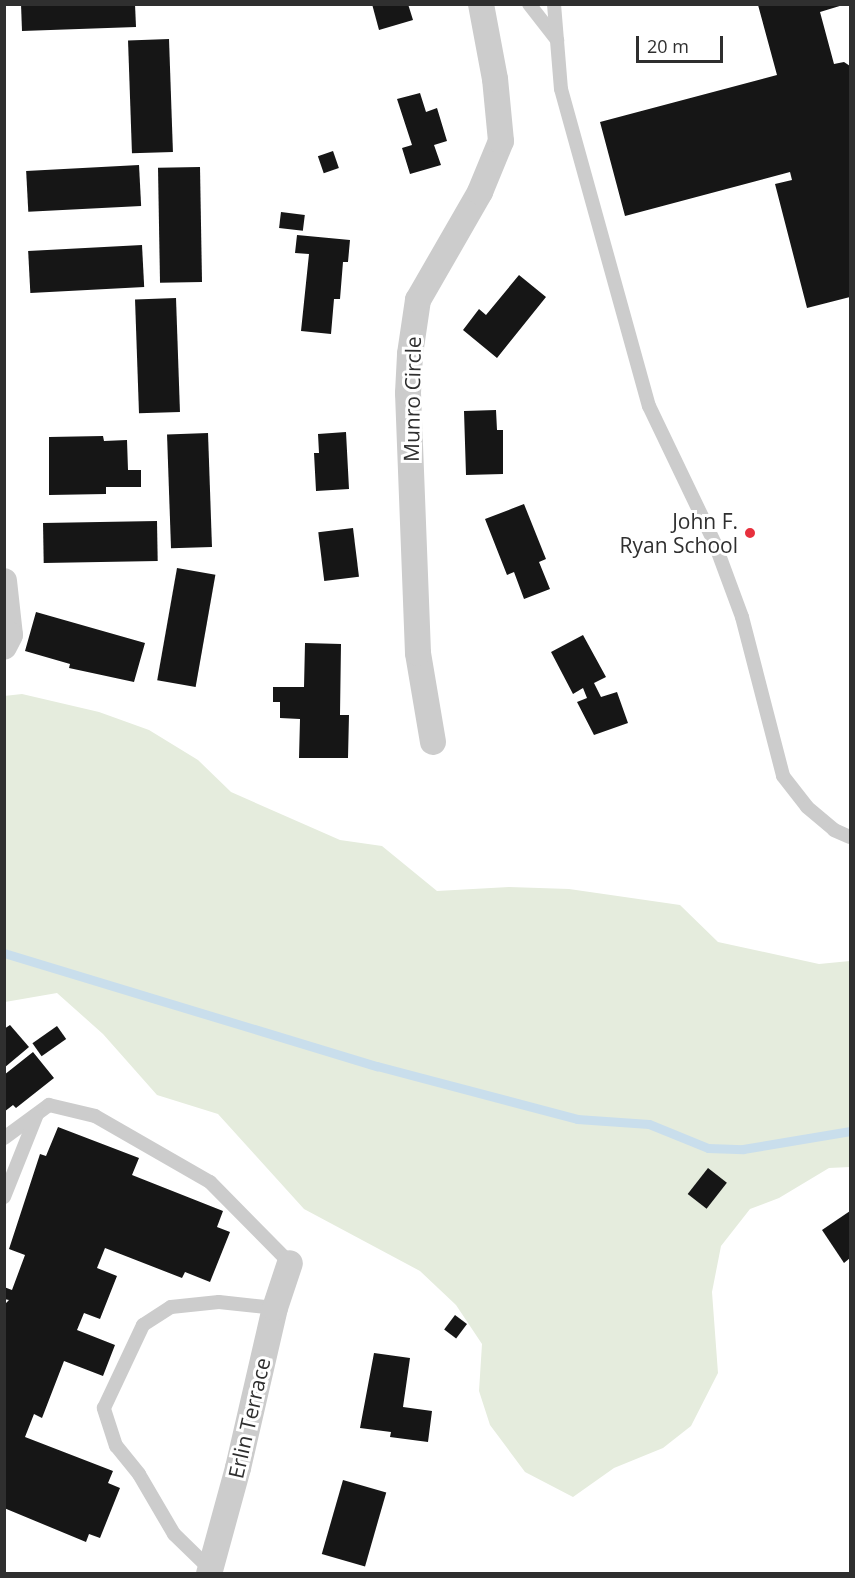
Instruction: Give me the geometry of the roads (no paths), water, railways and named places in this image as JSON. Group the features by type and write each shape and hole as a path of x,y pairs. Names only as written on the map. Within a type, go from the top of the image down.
{"street":[{"name":"Munro Circle","path":"433,742 418,653 408,404 410,354 418,300 480,192 501,141 495,79 481,4"},
{"path":"4,581 9,635 4,647"},
{"name":"Erlin Terrace","path":"209,1571 238,1468 275,1308 290,1263"}],"lane":[{"path":"529,4 557,40"},
{"path":"554,4 561,89 648,406 715,544 742,617 783,776 807,807 834,831 850,837"},
{"path":"4,1138 49,1105 95,1116 210,1182 290,1263"},
{"path":"4,1197 37,1114"},
{"path":"209,1571 174,1534 139,1474 116,1446 104,1408 143,1324 171,1307 219,1302 275,1308"}],"waterway":[{"path":"4,953 377,1066 577,1119 649,1124 708,1148 743,1149 850,1131"}],"place":[{"name":"John F. Ryan School","path":"750,533"}]}
